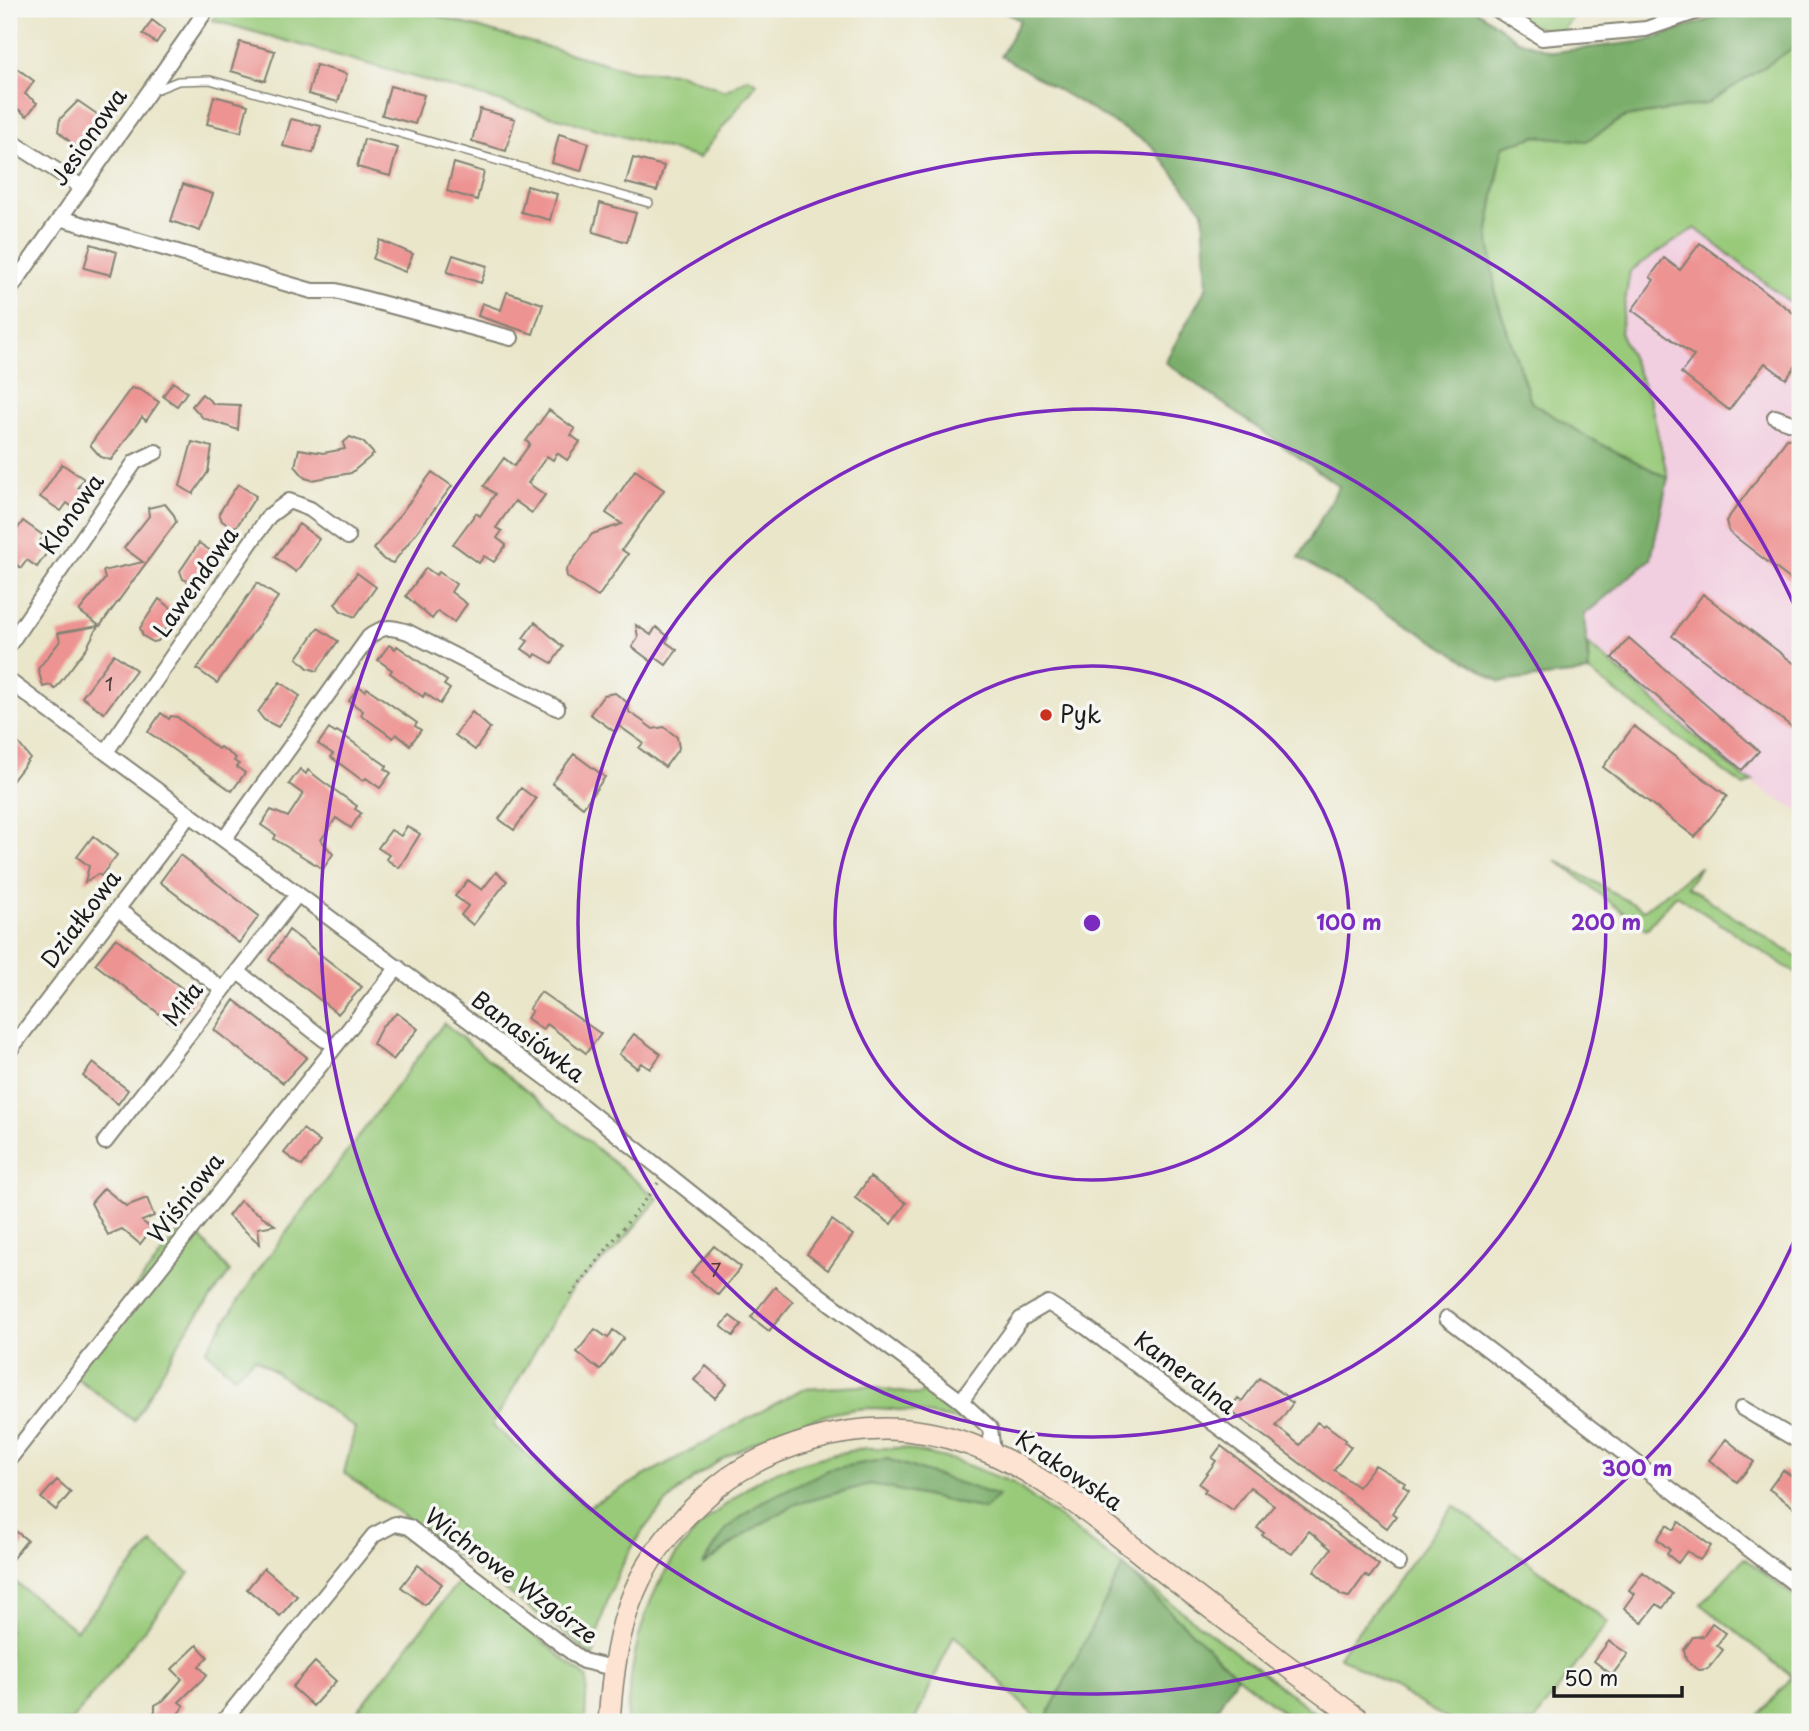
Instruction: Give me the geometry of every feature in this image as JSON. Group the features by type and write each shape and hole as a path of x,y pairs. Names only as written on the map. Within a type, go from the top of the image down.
{"main road":[{"name":"Krakowska","path":"609,1722 613,1668 632,1595 660,1542 701,1500 728,1478 760,1458 832,1434 868,1430 921,1432 967,1442 993,1452 1034,1474 1362,1722"}],"street":[{"name":"Jesionowa","path":"9,291 207,9"},
{"path":"1496,9 1542,38 1646,29 1704,9"},
{"path":"9,140 82,187"},
{"path":"60,218 312,290 336,291 511,338"},
{"path":"1775,417 1800,426"},
{"name":"Klonowa","path":"9,645 135,462 156,452"},
{"name":"Lawendowa","path":"106,752 269,516 289,501 310,509 348,537"},
{"path":"225,838 369,637 378,630 390,627 408,632 557,708"},
{"name":"Banasiówka","path":"9,681 548,1079 818,1294 961,1401 990,1428 993,1452"},
{"name":"Działkowa","path":"9,1051 190,814"},
{"name":"Miła","path":"105,1142 297,895"},
{"path":"125,915 222,989"},
{"name":"Wiśniowa","path":"11,1457 398,967"},
{"path":"237,972 325,1040"},
{"name":"Kameralna","path":"961,1401 1021,1319 1048,1303 1086,1327 1399,1563"},
{"path":"1447,1318 1800,1587"},
{"path":"1742,1408 1800,1442"},
{"name":"Wichrowe Wzgórze","path":"223,1722 374,1535 396,1524 409,1527 583,1661 613,1668"}],"lane":[{"path":"149,92 178,81 210,80 649,203"}],"path":[{"path":"571,1295 666,1173"}],"shaded area":[{"path":"1695,228 1800,310 1800,813 1744,778 1588,644 1584,615 1613,590 1650,400 1620,332 1630,271"}],"green space":[{"path":"220,9 413,9 632,71 679,73 725,91 748,78 757,83 699,158 212,20"},
{"path":"998,9 1475,9 1517,40 1553,52 1646,41 1740,9 1800,9 1800,44 1706,104 1625,117 1586,141 1537,136 1503,146 1488,230 1496,297 1531,402 1589,438 1668,478 1651,559 1584,615 1589,672 1500,682 1299,558 1339,486 1165,362 1207,286 1203,211 1151,145 1001,56 1020,20"},
{"path":"1508,9 1578,9 1560,34 1532,26"},
{"path":"1800,44 1800,310 1695,228 1630,271 1620,332 1650,400 1668,478 1589,438 1531,402 1496,297 1488,230 1503,146 1537,136 1586,141 1625,117 1706,104"},
{"path":"1588,644 1744,778 1753,781 1744,786 1589,672"},
{"path":"1556,860 1644,910 1701,866 1687,886 1800,959 1800,976 1676,895 1646,930"},
{"path":"444,1023 658,1199 616,1249 572,1288 492,1425 588,1507 802,1389 863,1386 919,1395 927,1389 970,1415 967,1422 896,1410 850,1410 784,1430 711,1466 680,1489 633,1545 602,1616 593,1658 571,1638 344,1473 355,1428 255,1358 234,1376 206,1350 262,1265"},
{"path":"187,1222 230,1272 185,1332 134,1421 69,1372"},
{"path":"866,1448 902,1448 954,1460 1013,1483 1124,1567 1044,1722 1040,1722 954,1635 914,1722 627,1722 629,1690 641,1628 651,1600 682,1547 703,1524 759,1479 802,1463","holes":["887,1459 997,1497 983,1509 870,1484 796,1504 751,1530 704,1565 761,1502"]},
{"path":"887,1459 998,1496 984,1509 870,1484 796,1504 751,1530 702,1566 727,1528 761,1502 830,1469"},
{"path":"1454,1506 1608,1622 1534,1722 1452,1722 1339,1656"},
{"path":"152,1543 189,1573 71,1722 9,1722 9,1577 76,1630"},
{"path":"1744,1558 1800,1601 1800,1722 1753,1722 1792,1677 1701,1604"},
{"path":"1123,1566 1237,1676 1209,1722 1136,1722 1124,1718 1122,1722 1044,1722"},
{"path":"1126,1569 1327,1722 1295,1722 1237,1676"},
{"path":"463,1576 587,1678 585,1722 349,1722"}],"building":[{"path":"152,20 165,30 156,43 143,34"},
{"path":"240,42 275,51 265,81 231,71"},
{"path":"316,65 347,74 338,102 308,94"},
{"path":"18,69 34,81 25,94 37,103 27,116 9,102 9,81"},
{"path":"390,86 424,95 415,124 382,115"},
{"path":"214,96 248,105 241,132 207,124"},
{"path":"78,101 97,114 99,123 90,129 77,148 58,131 60,119"},
{"path":"480,109 515,119 506,151 472,141"},
{"path":"291,119 321,126 313,153 283,146"},
{"path":"559,134 589,143 581,171 552,163"},
{"path":"364,139 398,148 390,176 357,167"},
{"path":"633,158 664,166 657,191 626,183"},
{"path":"454,163 484,172 477,200 447,191"},
{"path":"183,184 213,194 200,231 171,221"},
{"path":"527,186 557,194 550,220 521,212"},
{"path":"600,203 636,213 627,242 593,232"},
{"path":"380,240 413,254 405,272 373,259"},
{"path":"1700,243 1800,318 1800,360 1786,379 1765,363 1729,410 1681,373 1694,356 1632,310 1654,280 1650,277 1664,258 1680,270"},
{"path":"91,244 117,252 111,275 84,268"},
{"path":"453,255 487,266 481,283 447,272"},
{"path":"507,292 543,304 533,334 478,316 482,303 501,310"},
{"path":"173,382 187,392 177,406 163,396"},
{"path":"131,388 141,390 159,402 146,421 142,417 111,460 101,457 90,445"},
{"path":"202,394 214,404 240,405 238,430 203,418 192,406"},
{"path":"549,410 575,429 571,435 580,442 567,460 557,453 553,460 547,456 528,483 545,495 532,513 515,501 496,528 502,531 497,538 506,545 494,562 484,556 479,563 453,544 476,513 480,516 495,494 484,486 504,458 514,466 530,444 526,441"},
{"path":"350,437 363,442 374,454 351,473 312,480 305,478 295,466 299,449 323,453 345,449 343,443"},
{"path":"1800,438 1800,587 1729,532 1726,521 1787,439"},
{"path":"192,442 212,447 208,472 193,494 180,486"},
{"path":"62,464 84,479 78,487 88,494 77,510 67,503 61,511 40,497"},
{"path":"635,470 664,490 622,550 628,554 598,597 567,577 566,570 592,534 622,524 606,513"},
{"path":"432,472 452,486 393,563 384,560 374,549"},
{"path":"238,484 256,496 237,526 232,527 222,521 219,513"},
{"path":"165,504 176,522 100,626 79,611 105,579 103,571 143,562 124,548 149,516 148,508"},
{"path":"23,521 44,536 38,544 48,551 37,567 27,560 21,568 9,559 9,541"},
{"path":"299,524 319,539 296,572 275,557"},
{"path":"199,543 217,555 196,585 183,579 180,571"},
{"path":"426,568 436,575 439,572 456,584 451,592 467,604 454,622 438,611 432,619 406,596"},
{"path":"357,573 376,587 355,617 341,611 335,604"},
{"path":"257,583 278,597 217,683 197,669"},
{"path":"1703,594 1800,668 1800,733 1672,636"},
{"path":"159,599 177,612 158,641 153,642 143,636 140,628"},
{"path":"535,622 563,647 552,663 536,654 534,657 522,649 528,641 523,638"},
{"path":"636,625 651,635 656,627 669,637 666,642 677,650 666,665 655,657 652,662 632,647 638,638"},
{"path":"98,626 87,647 55,689 50,685 43,687 38,669 60,641 58,633"},
{"path":"318,628 338,641 317,671 308,668 297,658"},
{"path":"1629,638 1759,751 1742,770 1612,658"},
{"path":"389,645 395,649 397,646 447,681 444,685 450,689 440,704 425,693 423,697 390,673 392,670 378,660"},
{"path":"114,654 136,670 104,713 82,697"},
{"path":"280,682 300,696 278,727 264,720 258,712"},
{"path":"359,686 365,691 367,688 417,723 415,726 421,730 410,745 396,734 393,738 361,715 363,711 349,701"},
{"path":"615,693 628,703 629,712 653,729 664,727 677,737 679,748 665,767 639,748 643,743 619,726 615,732 590,714 604,695"},
{"path":"472,712 490,728 475,750 455,735"},
{"path":"161,713 169,719 171,716 177,717 218,749 220,747 236,758 234,761 239,764 237,767 245,773 232,791 148,732"},
{"path":"1634,726 1727,796 1695,837 1603,767"},
{"path":"329,729 335,733 337,731 387,766 385,769 391,773 380,788 366,778 363,781 318,744"},
{"path":"9,731 30,758 9,785"},
{"path":"574,754 605,777 583,807 552,783"},
{"path":"300,769 306,774 308,770 357,806 355,809 361,813 351,828 336,818 321,840 333,854 323,869 274,839 276,835 261,825 271,810 288,817 303,794 289,784"},
{"path":"521,788 536,799 514,830 499,819"},
{"path":"407,826 420,834 399,868 386,859 389,855 378,848 391,830 401,836"},
{"path":"93,836 117,855 101,876 98,874 85,882 89,866 77,857"},
{"path":"180,855 259,916 239,943 160,882"},
{"path":"496,872 507,881 473,925 461,915 468,906 455,896 468,880 482,890"},
{"path":"289,930 362,987 338,1014 269,960"},
{"path":"116,938 196,999 175,1026 95,964"},
{"path":"541,992 601,1034 586,1053 547,1024 543,1030 527,1018 532,1011 529,1009"},
{"path":"234,1000 307,1057 283,1083 214,1030"},
{"path":"397,1013 418,1029 393,1060 373,1044 382,1026"},
{"path":"634,1034 661,1054 650,1069 641,1063 637,1068 619,1054"},
{"path":"93,1063 128,1090 118,1104 83,1076"},
{"path":"303,1129 320,1142 302,1166 284,1153"},
{"path":"870,1177 906,1203 891,1224 855,1198"},
{"path":"104,1188 126,1206 147,1198 154,1216 142,1221 152,1229 140,1244 122,1229 108,1235 91,1203"},
{"path":"240,1201 275,1225 258,1228 260,1244 228,1216"},
{"path":"832,1220 853,1235 828,1270 807,1254"},
{"path":"714,1246 741,1267 718,1295 691,1273"},
{"path":"775,1287 793,1302 769,1331 751,1317"},
{"path":"730,1316 742,1325 733,1336 721,1326"},
{"path":"595,1329 608,1338 613,1330 624,1338 600,1370 577,1352"},
{"path":"706,1366 727,1384 715,1398 694,1380"},
{"path":"1259,1378 1293,1403 1276,1426 1300,1445 1317,1422 1323,1426 1325,1424 1346,1440 1351,1447 1334,1470 1358,1487 1375,1465 1405,1483 1403,1486 1409,1490 1392,1513 1396,1516 1387,1528 1229,1410 1238,1398 1242,1401"},
{"path":"1726,1439 1754,1462 1737,1482 1709,1460"},
{"path":"1221,1446 1379,1565 1369,1578 1365,1575 1349,1597 1341,1595 1314,1571 1331,1549 1309,1531 1292,1554 1262,1535 1264,1533 1257,1528 1274,1505 1250,1487 1233,1510 1204,1492 1206,1489 1199,1484 1216,1461 1212,1458"},
{"path":"1783,1470 1800,1482 1800,1512 1769,1489"},
{"path":"57,1480 71,1492 56,1510 41,1498"},
{"path":"1679,1522 1711,1546 1700,1560 1687,1551 1678,1563 1667,1554 1670,1550 1657,1539 1667,1525 1674,1530"},
{"path":"9,1526 27,1540 9,1563"},
{"path":"418,1565 442,1584 425,1605 401,1587"},
{"path":"264,1568 297,1596 280,1616 247,1589"},
{"path":"1643,1572 1673,1594 1663,1608 1657,1604 1642,1623 1624,1608 1634,1594 1629,1590"},
{"path":"1712,1623 1726,1633 1717,1645 1723,1650 1708,1669 1699,1670 1686,1660 1684,1650 1693,1637 1703,1636"},
{"path":"1609,1641 1628,1654 1612,1675 1594,1661"},
{"path":"197,1645 208,1657 199,1666 207,1675 179,1702 184,1706 177,1715 185,1722 146,1722 155,1711 155,1705 164,1700 182,1679 172,1669"},
{"path":"315,1662 336,1681 313,1706 292,1687"}],"place":[{"name":"Pyk","path":"1046,715"}]}
